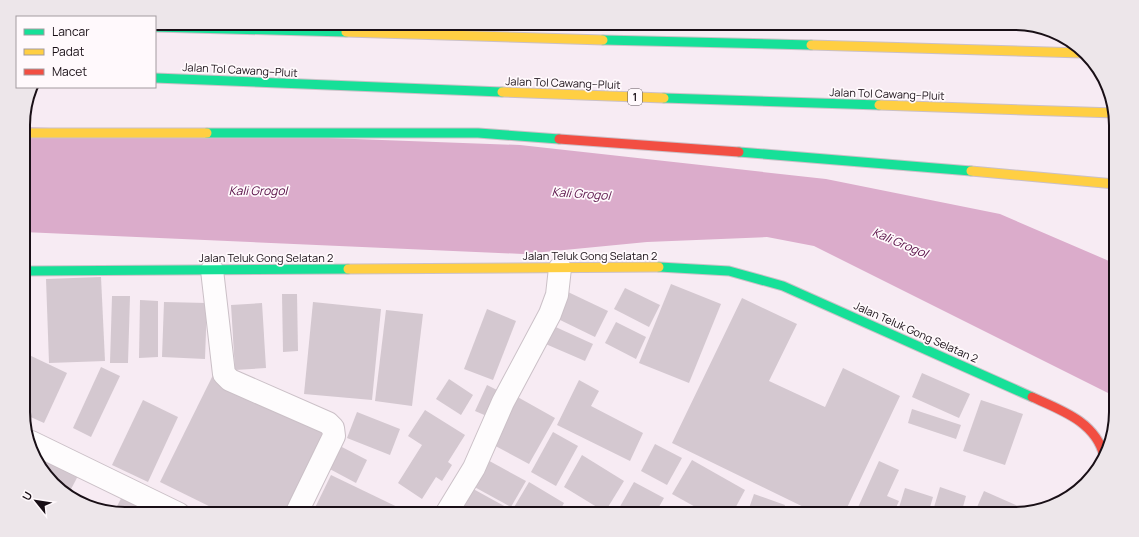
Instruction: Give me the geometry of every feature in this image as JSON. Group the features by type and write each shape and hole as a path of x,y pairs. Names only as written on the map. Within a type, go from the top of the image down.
{"main road":[{"path":"292,30 1075,53"},
{"name":"Jalan Tol Cawang–Pluit","path":"156,78 446,91 1108,114"},
{"path":"30,134 478,133 823,158 1109,183"},
{"name":"Jalan Teluk Gong Selatan 2","path":"30,272 678,267 729,271 783,286 1068,413 1089,427 1102,447"}],"street":[{"path":"450,507 474,468 503,402 550,314 557,295 560,268"},
{"path":"212,270 224,374 230,380 328,423 332,428 334,436 299,507"},
{"path":"36,444 165,507"}],"water":[{"name":"Kali Grogol","path":"30,127 520,145 826,179 1000,214 1109,261 1109,394 814,246 767,237 647,242 523,254 30,232"}],"building":[{"path":"101,277 105,361 49,363 46,279"},
{"path":"671,284 721,304 689,383 639,363"},
{"path":"625,288 660,305 649,327 614,309"},
{"path":"568,292 608,311 595,337 556,318"},
{"path":"282,294 297,294 298,351 283,352"},
{"path":"112,296 130,296 128,363 110,363"},
{"path":"742,298 797,324 769,381 825,407 843,368 900,396 847,507 804,507 672,443"},
{"path":"140,300 158,301 158,357 139,358"},
{"path":"164,302 207,303 205,359 162,357"},
{"path":"313,302 381,309 372,400 304,394"},
{"path":"262,303 266,368 235,370 231,305"},
{"path":"487,309 516,321 493,380 464,369"},
{"path":"386,310 423,314 412,406 375,401"},
{"path":"616,322 646,337 636,359 605,343"},
{"path":"549,324 593,344 585,361 541,342"},
{"path":"30,355 67,373 44,423 30,417"},
{"path":"101,367 120,376 91,437 73,428"},
{"path":"214,373 331,430 293,507 211,507 160,482"},
{"path":"922,373 970,394 959,418 912,397"},
{"path":"449,379 473,395 461,415 436,399"},
{"path":"579,380 599,391 591,406 643,433 630,461 557,425"},
{"path":"487,385 501,392 489,417 475,411"},
{"path":"514,395 555,418 529,464 488,442"},
{"path":"143,400 178,417 148,482 112,465"},
{"path":"981,400 1023,414 1005,465 963,451"},
{"path":"912,409 961,425 956,439 908,423"},
{"path":"425,410 465,435 448,462 452,465 442,481 436,477 422,499 398,483 422,445 408,436"},
{"path":"357,412 400,429 390,455 347,438"},
{"path":"553,432 578,446 556,486 531,472"},
{"path":"655,444 682,458 667,485 641,471"},
{"path":"338,445 367,460 356,483 326,467"},
{"path":"39,451 80,472 71,489 50,470"},
{"path":"582,455 624,481 608,507 597,507 564,487"},
{"path":"484,458 526,481 511,507 469,484"},
{"path":"692,460 745,490 736,507 695,507 672,494"},
{"path":"879,461 899,470 887,496 899,501 896,507 858,507"},
{"path":"331,475 397,507 315,507"},
{"path":"529,482 564,503 562,507 514,507"},
{"path":"634,482 664,498 659,507 620,507"},
{"path":"466,485 506,507 453,507"},
{"path":"940,487 966,496 963,507 934,507"},
{"path":"905,488 933,497 930,507 899,507"},
{"path":"125,491 157,507 119,507 117,507"},
{"path":"984,491 1020,507 977,507"},
{"path":"754,494 785,505 784,507 749,507"}],"traffic: fast":[{"path":"270,30 346,32"},
{"path":"603,40 811,45"},
{"path":"156,78 502,92"},
{"path":"664,98 879,105"},
{"path":"207,133 478,133 559,139"},
{"path":"739,152 971,171"},
{"path":"659,267 729,271 783,286 1032,397"},
{"path":"30,271 348,269"}],"traffic: slow":[{"path":"346,32 603,40"},
{"path":"811,45 1075,53"},
{"path":"502,92 664,98"},
{"path":"879,105 1108,113"},
{"path":"30,133 207,133"},
{"path":"971,171 1109,183"},
{"path":"348,269 659,267"}],"traffic: jam":[{"path":"559,139 739,152"},
{"path":"1032,397 1065,412 1076,419 1093,434 1102,449"}]}
